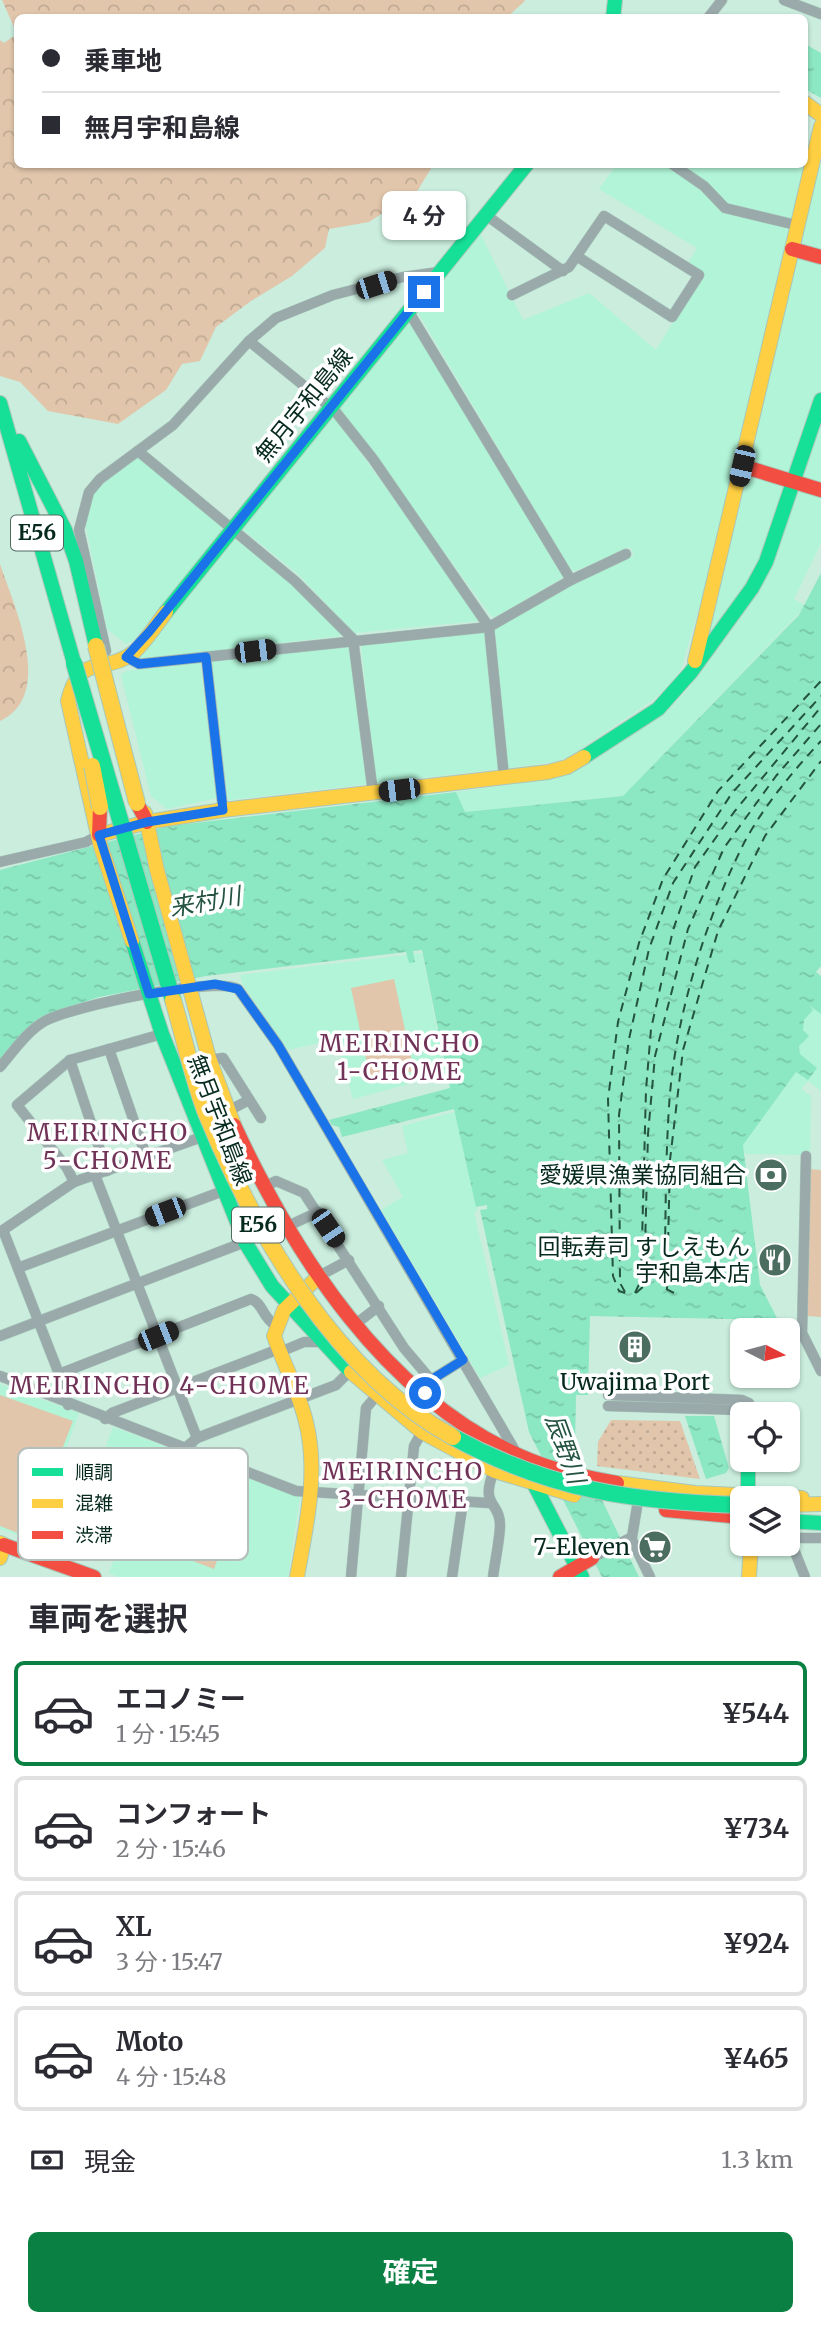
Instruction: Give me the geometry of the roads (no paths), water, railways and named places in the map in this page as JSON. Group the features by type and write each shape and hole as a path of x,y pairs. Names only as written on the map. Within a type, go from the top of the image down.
{"main road":[{"path":"691,672 821,126"},
{"name":"無月宇和島線","path":"524,168 233,530 126,657 85,670 73,680 68,701 83,760 92,820 162,1034 223,1191 259,1267 288,1304 350,1371 422,1432 494,1471 536,1486"},
{"path":"792,249 821,257"},
{"path":"69,665 100,807 99,840 223,810 504,777 567,767 658,709 691,672 752,588 769,553 796,480 821,400"},
{"path":"0,401 65,530 76,561 137,803 147,827"},
{"name":"E56","path":"0,401 23,487 36,560 205,1110 226,1160 263,1234 285,1270 328,1330 363,1368 404,1404 462,1443 492,1459 541,1478 599,1492 678,1503 730,1500"},
{"path":"742,466 796,480 821,490"},
{"name":"無月宇和島線","path":"108,662 147,827 209,1060 228,1111 266,1186 319,1276 390,1361 428,1386 476,1431 517,1455 536,1486 579,1572"},
{"path":"297,1577 309,1494 310,1445 299,1399 279,1351 275,1325 288,1304 319,1276"},
{"path":"517,1455 546,1466 593,1478 730,1497"},
{"path":"536,1486 637,1507 730,1516"},
{"path":"800,1498 821,1498"},
{"path":"800,1505 821,1504"},
{"path":"800,1526 821,1523"},
{"path":"1,1549 18,1554"},
{"path":"749,1577 750,1556"},
{"path":"560,1577 579,1572 592,1558"},
{"path":"38,1560 94,1577"}],"street":[{"path":"711,14 722,0"},
{"path":"784,0 821,14"},
{"path":"678,168 705,186 725,208 796,225"},
{"path":"486,215 563,271"},
{"path":"512,295 563,271 578,257 604,216 699,275 672,317 578,257"},
{"path":"108,662 79,530 89,492 100,479 173,425 248,341 276,318 303,304 403,276 439,272"},
{"path":"409,312 571,580"},
{"path":"248,341 331,407 373,459 489,627 504,777"},
{"path":"138,451 295,581 353,639 373,793"},
{"path":"126,657 139,664 353,639 489,627 571,580 626,554"},
{"path":"206,657 223,810"},
{"path":"0,862 99,840"},
{"path":"0,1068 36,1027 46,1020 96,1004 148,992 230,984 246,999 278,1045 517,1455"},
{"path":"74,1182 67,1167 17,1105 69,1060 162,1034"},
{"path":"108,1049 146,1156"},
{"path":"209,1060 223,1058 261,1118"},
{"path":"69,1060 107,1171"},
{"path":"228,1111 249,1100"},
{"path":"68,1405 59,1374 1,1231 74,1182 202,1138"},
{"path":"806,1156 802,1334 821,1371"},
{"path":"95,1175 197,1438"},
{"path":"266,1186 276,1181 291,1185 304,1193 428,1386 463,1360"},
{"path":"18,1268 223,1191"},
{"path":"288,1226 318,1212"},
{"path":"0,1336 245,1242"},
{"path":"319,1276 349,1260"},
{"path":"59,1374 251,1299 259,1304 265,1319 275,1325"},
{"path":"357,1323 379,1307"},
{"path":"105,1419 112,1413 304,1342 324,1342"},
{"path":"390,1361 404,1348"},
{"path":"186,1448 197,1438 336,1385 350,1371"},
{"path":"0,1376 179,1448"},
{"path":"352,1577 366,1408 377,1395"},
{"path":"608,1400 730,1409"},
{"path":"401,1577 414,1446 422,1432"},
{"path":"493,1577 500,1526 498,1513 489,1503 489,1483 494,1471"},
{"path":"248,1473 309,1494 489,1503"},
{"path":"452,1577 463,1502"},
{"path":"637,1507 628,1540 650,1577"},
{"path":"800,1529 821,1538"},
{"path":"592,1558 628,1540"},
{"path":"797,1556 805,1577"}],"water":[{"path":"808,46 821,53 821,98 808,91"},
{"path":"821,573 821,966 816,972 821,976 821,1014 809,1005 813,1010 804,1020 803,1030 809,1036 799,1046 800,1054 817,1068 808,1080 796,1072 743,1145 760,1285 777,1318 590,1316 588,1395 576,1395 575,1444 639,1577 602,1577 529,1432 480,1210 487,1209 487,1205 476,1207 454,1109 342,1137 339,1127 332,1125 329,1120 450,1088 422,950 413,951 415,962 409,963 406,952 206,976 99,997 58,1011 0,1061 0,870 169,826 456,792 465,812 623,796 799,615"},
{"path":"685,1416 714,1416 729,1468 726,1473 706,1479"}],"place":[{"name":"愛媛県漁業協同組合","path":"771,1175"},
{"name":"回転寿司 すしえもん 宇和島本店","path":"775,1260"},
{"name":"Uwajima Port","path":"635,1347"},
{"name":"7-Eleven","path":"655,1547"}],"district":[{"name":"MEIRINCHO 1-CHOME","path":"400,1058"},
{"name":"MEIRINCHO 5-CHOME","path":"108,1147"},
{"name":"MEIRINCHO 4-CHOME","path":"160,1386"},
{"name":"MEIRINCHO 3-CHOME","path":"403,1486"}],"water label":[{"name":"来村川","path":"205,902"},
{"name":"辰野川","path":"565,1449"}]}
